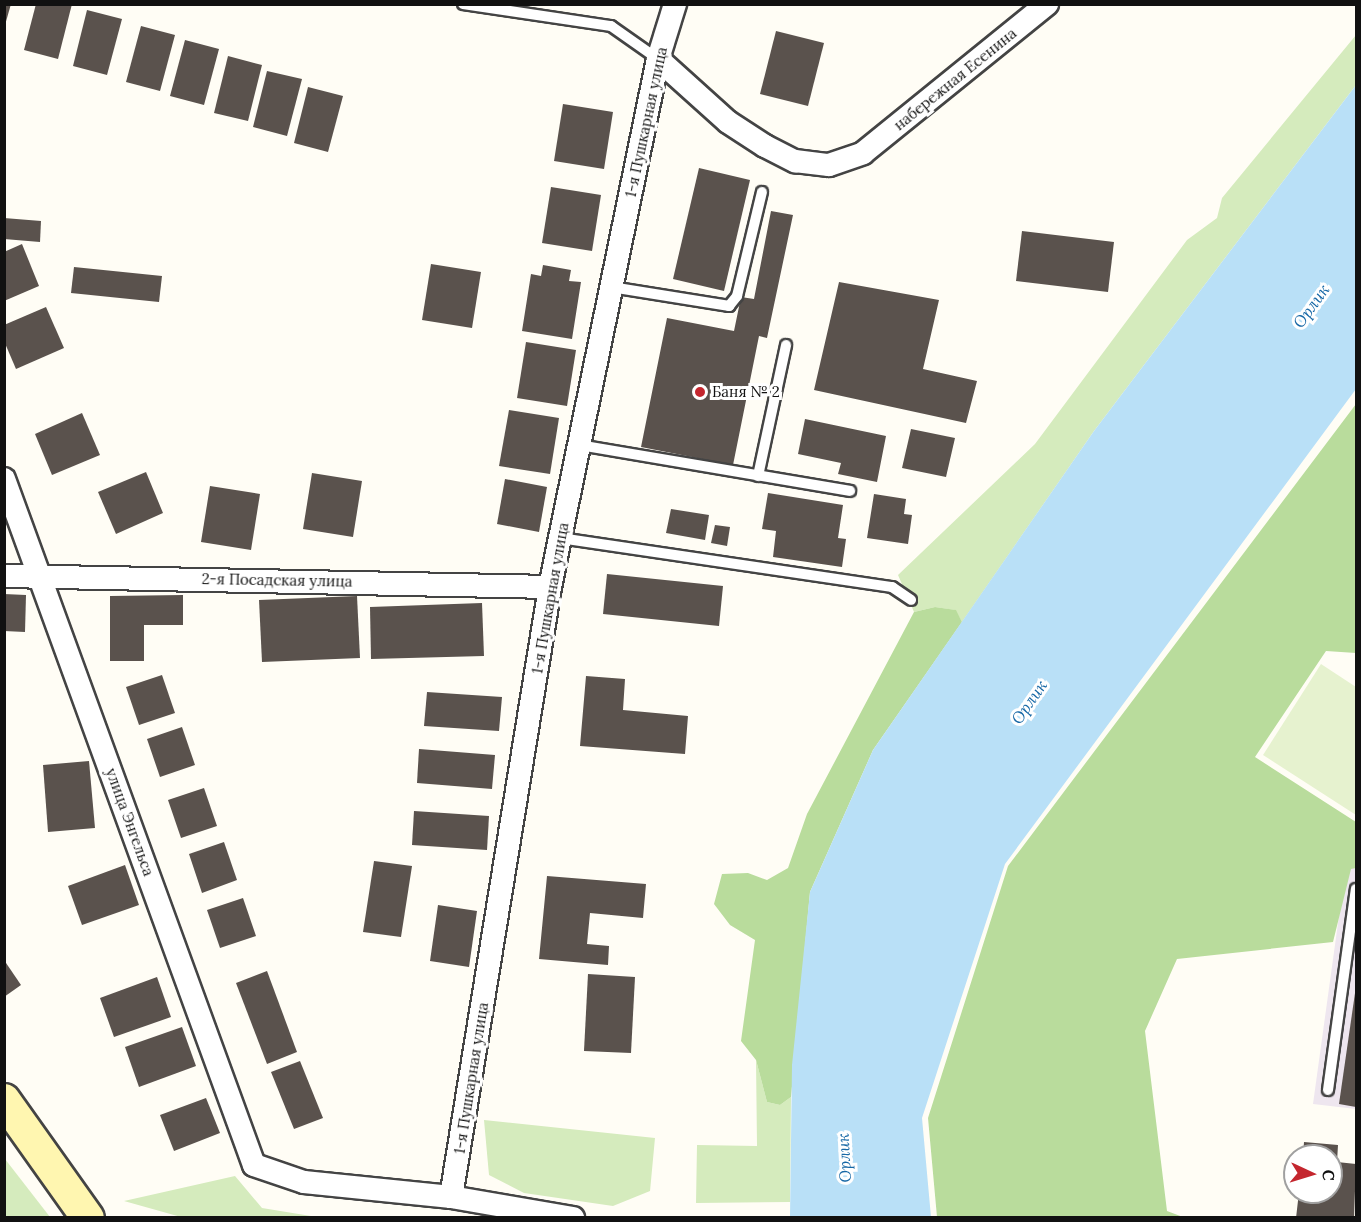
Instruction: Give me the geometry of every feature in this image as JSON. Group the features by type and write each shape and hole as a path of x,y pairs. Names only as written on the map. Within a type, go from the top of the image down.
{"main road":[{"path":"4,1101 88,1218"}],"street":[{"name":"1-я Пушкарная улица","path":"451,1197 550,587 658,59 675,4"},
{"name":"набережная Есенина","path":"658,59 728,122 795,161 829,165 863,153 1047,4"},
{"name":"улица Энгельса","path":"4,479 41,574 254,1165 304,1182 451,1197"},
{"name":"2-я Посадская улица","path":"4,576 41,574 550,587"},
{"path":"451,1197 573,1218"}],"lane":[{"path":"463,4 611,26 658,59"},
{"path":"611,287 729,306 737,296 762,192"},
{"path":"758,476 786,345"},
{"path":"579,445 850,491"},
{"path":"560,538 892,587 911,600"},
{"path":"1328,1090 1356,889"}],"shaded area":[{"path":"1347,858 1356,859 1356,1109 1313,1104"}],"green space":[{"path":"1356,35 1356,85 1094,431 962,622 955,610 935,607 914,612 898,575 1035,444 1187,240 1217,218 1222,198"},
{"path":"1356,404 1356,653 1326,651 1255,757 1356,822 1356,868 1351,869 1333,942 1177,959 1145,1031 1167,1211 1183,1217 937,1217 928,1118 1008,866"},
{"path":"935,607 956,610 962,622 873,750 810,892 791,1097 780,1105 767,1102 756,1060 741,1041 755,940 730,925 714,904 722,874 748,873 767,880 788,868 807,814 914,612"},
{"path":"1321,664 1356,687 1356,815 1263,755"},
{"path":"756,1060 767,1102 780,1105 791,1097 790,1202 696,1203 697,1145 757,1146"},
{"path":"484,1120 655,1138 650,1191 613,1206 524,1193 489,1175"},
{"path":"5,1159 50,1217 5,1217"},
{"path":"235,1176 262,1208 317,1217 181,1217 124,1201"}],"water":[{"name":"Орлик","path":"1356,85 1356,389 1005,864 922,1118 931,1217 790,1217 792,1065 810,892 873,750 1094,431"}],"building":[{"path":"4,4 11,4 5,25 4,25"},
{"path":"36,4 72,4 58,59 24,50"},
{"path":"87,10 122,19 107,75 73,66"},
{"path":"141,26 175,35 160,91 126,82"},
{"path":"776,31 824,43 808,106 760,94"},
{"path":"185,40 219,49 204,105 170,96"},
{"path":"228,56 262,65 248,121 214,113"},
{"path":"267,71 302,79 287,136 253,127"},
{"path":"308,87 343,96 328,152 294,143"},
{"path":"563,104 613,112 604,169 554,161"},
{"path":"699,168 750,180 724,291 673,279"},
{"path":"551,187 601,195 592,251 542,243"},
{"name":"Баня № 2","path":"771,211 793,215 767,338 759,336 733,465 641,447 667,318 734,331 741,297 754,299"},
{"path":"4,218 41,221 40,242 4,239"},
{"path":"1022,231 1114,242 1108,292 1016,281"},
{"path":"22,244 39,286 4,301 4,252"},
{"path":"431,264 481,272 472,328 422,320"},
{"path":"543,265 571,270 569,281 581,282 572,339 522,331 531,274 541,276"},
{"path":"74,267 162,276 159,302 71,293"},
{"path":"839,282 939,300 923,369 977,381 966,423 814,390"},
{"path":"46,307 64,348 16,369 4,341 4,325"},
{"path":"526,342 576,350 567,406 517,398"},
{"path":"509,410 559,418 550,474 499,466"},
{"path":"82,413 100,455 52,475 35,434"},
{"path":"805,419 886,436 877,482 838,474 841,463 798,454"},
{"path":"911,429 955,438 946,477 902,468"},
{"path":"146,472 163,513 116,534 98,492"},
{"path":"312,473 362,481 353,537 303,529"},
{"path":"505,479 547,487 539,532 497,524"},
{"path":"210,486 260,494 251,550 201,542"},
{"path":"768,493 843,505 838,538 846,539 842,567 773,557 776,531 762,529"},
{"path":"874,494 906,499 904,514 912,515 908,544 867,538"},
{"path":"671,509 709,515 705,540 666,533"},
{"path":"715,525 730,527 727,546 711,543"},
{"path":"607,574 723,586 719,626 603,614"},
{"path":"4,594 26,595 25,632 4,631"},
{"path":"183,595 183,625 144,625 144,661 110,661 110,596"},
{"path":"357,596 360,658 262,662 259,600"},
{"path":"482,603 484,656 371,659 370,607"},
{"path":"162,675 175,713 139,725 126,687"},
{"path":"586,676 625,679 623,710 688,716 685,754 580,746"},
{"path":"427,692 502,697 499,731 424,726"},
{"path":"182,727 195,765 160,777 147,739"},
{"path":"419,749 495,755 492,789 417,783"},
{"path":"89,761 95,828 48,832 43,765"},
{"path":"204,788 217,826 181,838 168,800"},
{"path":"414,811 489,816 487,850 412,845"},
{"path":"224,842 237,880 202,893 189,854"},
{"path":"374,861 412,866 401,937 363,932"},
{"path":"125,865 139,905 82,925 68,886"},
{"path":"547,876 646,884 643,918 590,913 587,944 609,946 608,965 539,959"},
{"path":"243,898 256,936 220,948 207,910"},
{"path":"438,905 477,911 469,967 430,961"},
{"path":"4,960 21,985 4,997"},
{"path":"267,971 297,1052 267,1064 236,983"},
{"path":"588,974 635,977 631,1053 584,1051"},
{"path":"157,977 171,1017 114,1037 100,998"},
{"path":"1356,993 1356,1107 1339,1104"},
{"path":"182,1027 196,1066 139,1087 125,1047"},
{"path":"300,1061 323,1118 294,1129 271,1072"},
{"path":"206,1098 220,1133 174,1151 160,1115"},
{"path":"1304,1142 1327,1144 1304,1144"},
{"path":"1343,1163 1356,1164 1354,1218 1296,1218 1298,1204 1343,1204"}],"place":[{"name":"Баня № 2","path":"700,392"}]}
